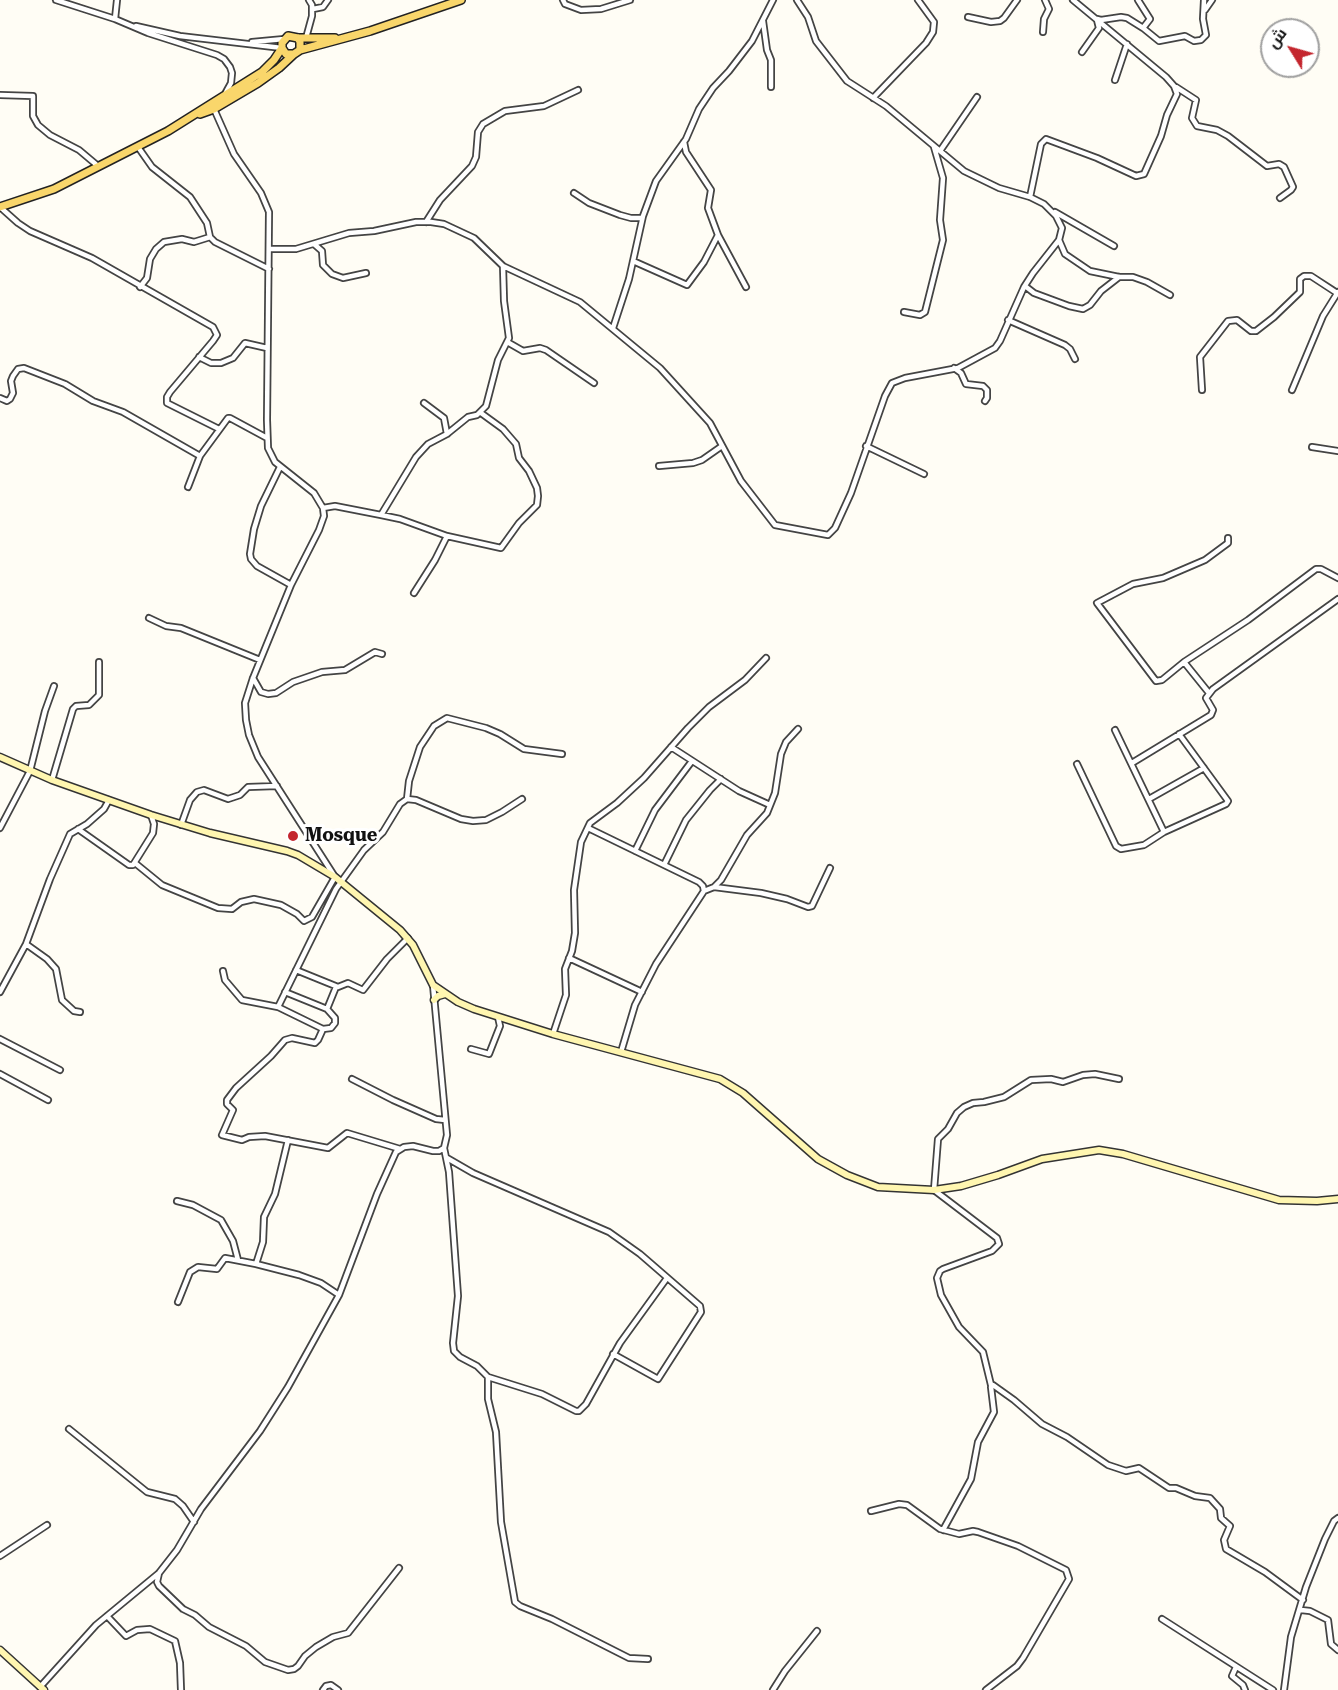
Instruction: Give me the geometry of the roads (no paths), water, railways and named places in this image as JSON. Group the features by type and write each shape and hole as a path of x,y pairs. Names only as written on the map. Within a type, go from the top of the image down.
{"main road":[{"path":"282,48 286,54 297,52 370,31 461,0"},
{"path":"211,107 262,72 282,48 284,39 291,35 302,38 341,38"},
{"path":"0,207 54,189 258,83 297,52 302,38"}],"street":[{"path":"56,0 117,20 180,36 282,48"},
{"path":"117,0 117,20"},
{"path":"302,38 311,24 313,9 309,0"},
{"path":"313,9 323,7 328,0"},
{"path":"563,0 570,7 593,10 630,0"},
{"path":"613,328 633,261 642,218 656,181 684,142 699,109 712,88 737,61 764,21 773,0"},
{"path":"797,0 808,17 816,41 844,77 886,106 964,171 999,188 1030,197 1114,246"},
{"path":"873,98 926,44 933,32 934,22 918,0"},
{"path":"968,17 991,22 1000,21 1017,0"},
{"path":"1043,32 1044,19 1049,9 1045,0"},
{"path":"1073,0 1174,86 1196,100 1192,118 1197,126 1217,130 1228,136 1267,166 1279,164 1284,167 1293,187 1280,198"},
{"path":"1138,0 1150,19 1143,28"},
{"path":"1096,19 1121,17 1143,28 1159,42 1185,36 1194,41 1201,40 1206,35 1204,0"},
{"path":"1203,12 1212,0"},
{"path":"1082,52 1099,28 1096,19"},
{"path":"117,20 224,59 230,67 232,78 228,90 211,107 234,154 266,203 269,212 267,438 270,455 280,467 314,492 323,508 324,516 291,585 245,703 249,735 258,757 338,879"},
{"path":"764,21 771,60 771,87"},
{"path":"244,44 284,39"},
{"path":"1115,80 1127,44"},
{"path":"1030,197 1041,144 1046,139 1097,158 1136,176 1144,174 1161,136 1167,115 1176,100 1177,91 1174,86"},
{"path":"426,222 440,200 472,166 476,157 478,132 483,124 505,111 544,106 578,90"},
{"path":"0,95 33,96 33,116 38,125 79,150 98,166"},
{"path":"904,312 920,315 925,312 943,240 940,220 943,178 937,149 977,97"},
{"path":"684,142 686,152 711,190 708,208 717,235 746,286"},
{"path":"138,147 152,167 190,197 207,223 210,237 215,242 269,269"},
{"path":"574,193 589,203 611,212 632,218 642,218"},
{"path":"0,207 30,231 92,258 213,327 217,335 170,392 167,403 219,429"},
{"path":"269,249 296,249 349,233 426,222 444,224 474,238 503,266 580,302 669,376 710,423 741,481 775,525 828,535 835,528 851,493 866,446 892,383 904,378 954,368 995,348 1000,341 1025,286 1059,240 1062,228 1056,216 1049,209"},
{"path":"633,261 687,285 704,262 717,235"},
{"path":"141,287 147,278 150,259 164,242 182,239 194,242 210,237"},
{"path":"1059,240 1065,254 1090,271 1119,277 1134,277 1170,295"},
{"path":"314,243 322,251 323,265 332,274 343,278 366,273"},
{"path":"381,515 416,458 428,444 447,434 468,417 480,413 486,406 498,360 509,343 503,266"},
{"path":"1202,390 1200,357 1228,321 1236,320 1251,331 1256,331 1298,295 1301,287 1300,279 1304,276 1311,276 1338,293 1323,316 1292,390"},
{"path":"1025,286 1040,296 1083,309 1119,277"},
{"path":"1008,320 1065,345 1075,359"},
{"path":"199,357 211,363 221,363 233,358 245,343 267,348"},
{"path":"509,343 523,351 540,348 594,383"},
{"path":"0,398 7,401 10,399 13,393 10,381 18,369 24,368 65,384 93,401 123,412 200,456"},
{"path":"954,368 961,373 966,384 983,386 987,390 985,401"},
{"path":"424,403 444,418 447,434"},
{"path":"323,508 335,506 400,519 447,536 499,549 519,523 537,505 537,488 519,458 516,444 503,429 480,413"},
{"path":"188,488 200,456 224,421 230,418 267,438"},
{"path":"659,466 693,463 702,460 722,446"},
{"path":"866,446 924,474"},
{"path":"1312,447 1338,451"},
{"path":"280,467 261,506 250,554 251,560 257,566 291,585"},
{"path":"414,593 447,536"},
{"path":"1228,538 1229,542 1203,561 1163,578 1132,584 1097,603 1156,681 1162,680 1184,662 1248,620 1316,569 1321,569 1338,578"},
{"path":"1132,763 1211,715 1213,710 1206,698 1209,693 1338,599"},
{"path":"149,618 166,626 181,628 260,660"},
{"path":"253,678 261,692 276,693 293,682 322,672 345,670 375,652 382,654"},
{"path":"553,1034 566,995 564,969 575,933 574,890 581,842 588,828 592,821 645,778 709,707 745,680 766,658"},
{"path":"52,780 73,709 76,706 89,705 99,695 99,662"},
{"path":"1184,662 1209,693"},
{"path":"0,828 30,771 45,711 54,686"},
{"path":"407,799 420,747 434,726 447,718 486,728 524,749 562,754"},
{"path":"621,1052 632,1015 656,964 704,891 714,887 727,872 740,846 766,813 775,793 786,742 798,729"},
{"path":"1115,730 1164,832"},
{"path":"1077,764 1118,848 1144,845 1164,832 1226,804 1228,801 1179,734"},
{"path":"671,747 721,779 770,805"},
{"path":"0,757 52,780 151,815 181,825 287,851 312,862 338,879 408,938 422,960 433,985 447,1135 444,1148 447,1158 458,1296 453,1342 454,1351 460,1357 477,1366 488,1377 542,1394 579,1411 586,1404 613,1354 667,1278"},
{"path":"635,851 656,810 692,761"},
{"path":"1149,799 1204,768"},
{"path":"664,865 686,820 721,779"},
{"path":"181,825 190,800 197,792 204,790 228,799 240,795 248,787 277,786"},
{"path":"135,863 162,885 218,908 232,909 241,902 254,899 281,905 304,921 312,917 338,879 383,832 400,804 407,799 416,800 461,819 473,821 486,820 502,813 522,799"},
{"path":"0,992 26,944 67,839 70,834 104,809 109,800"},
{"path":"78,829 129,865 135,863 153,833 154,824 151,815"},
{"path":"588,828 699,882 704,891"},
{"path":"714,887 761,893 812,906 830,868"},
{"path":"278,1007 338,879"},
{"path":"296,970 336,987 351,984 363,990 387,959 408,938"},
{"path":"26,944 47,959 56,969 62,1000 74,1011 80,1012"},
{"path":"569,958 642,992"},
{"path":"224,971 225,980 242,1000 278,1007 323,1029 331,1028 335,1023 335,1018 327,1009 285,992"},
{"path":"433,985 474,1009 498,1017 553,1034 705,1073 726,1082 743,1093 810,1153 847,1175 878,1186 934,1190 961,1186 1041,1159 1099,1150 1123,1154 1279,1200 1317,1202 1338,1199"},
{"path":"327,1009 336,987"},
{"path":"434,1000 445,994"},
{"path":"471,1048 489,1054 500,1026 498,1017"},
{"path":"323,1029 315,1043 292,1038 285,1040 236,1088 227,1100 226,1104 232,1108 232,1113 222,1135 242,1140 265,1136 328,1148 347,1133 400,1149 413,1146 439,1151 444,1148"},
{"path":"0,1039 60,1070"},
{"path":"0,1074 48,1100"},
{"path":"934,1190 938,1139 964,1107 973,1102 1004,1097 1031,1080 1051,1079 1063,1082 1083,1075 1095,1074 1119,1078"},
{"path":"352,1079 436,1119 445,1120"},
{"path":"256,1264 263,1242 264,1217 275,1194 288,1140"},
{"path":"0,1650 42,1688 75,1647 107,1616 159,1573 177,1550 229,1470 260,1431 288,1387 339,1295 392,1159 400,1149"},
{"path":"447,1158 473,1173 609,1232 640,1254 697,1302 701,1312 660,1377 656,1379 613,1354"},
{"path":"934,1190 999,1242 999,1246 992,1251 940,1271 937,1278 941,1295 959,1327 983,1352 991,1385 994,1412 978,1442 971,1479 943,1530"},
{"path":"177,1201 210,1213 221,1220 234,1241 238,1260"},
{"path":"178,1302 186,1280 194,1269 217,1269 225,1258 256,1264 321,1283 339,1295"},
{"path":"488,1377 488,1399 496,1432 501,1522 515,1602 629,1658 648,1659"},
{"path":"991,1385 1014,1400 1042,1424 1067,1437 1108,1465 1126,1471 1139,1468 1169,1488 1210,1498 1220,1509 1221,1518 1230,1526 1224,1540 1226,1549 1265,1572 1303,1600"},
{"path":"69,1429 147,1492 175,1499 194,1522"},
{"path":"870,1511 899,1504 907,1505 943,1530 959,1534 973,1531 1018,1546 1061,1567 1068,1574 1069,1579 1017,1666 987,1690"},
{"path":"1284,1690 1291,1637 1313,1567 1334,1521 1338,1518"},
{"path":"0,1556 47,1525"},
{"path":"159,1573 159,1586 183,1609 210,1627 246,1646 265,1662 288,1670 298,1666 316,1647 333,1637 348,1633 399,1568"},
{"path":"1301,1610 1310,1611 1328,1620 1331,1644 1338,1650"},
{"path":"107,1616 126,1635 137,1630 150,1629 175,1641 180,1663 181,1690"},
{"path":"1162,1619 1273,1690"},
{"path":"773,1690 785,1671 817,1632"},
{"path":"1236,1667 1232,1676 1243,1685 1245,1690"},
{"path":"323,1690 326,1686 331,1685 338,1690"}],"place":[{"name":"Mosque","path":"293,836"}]}
